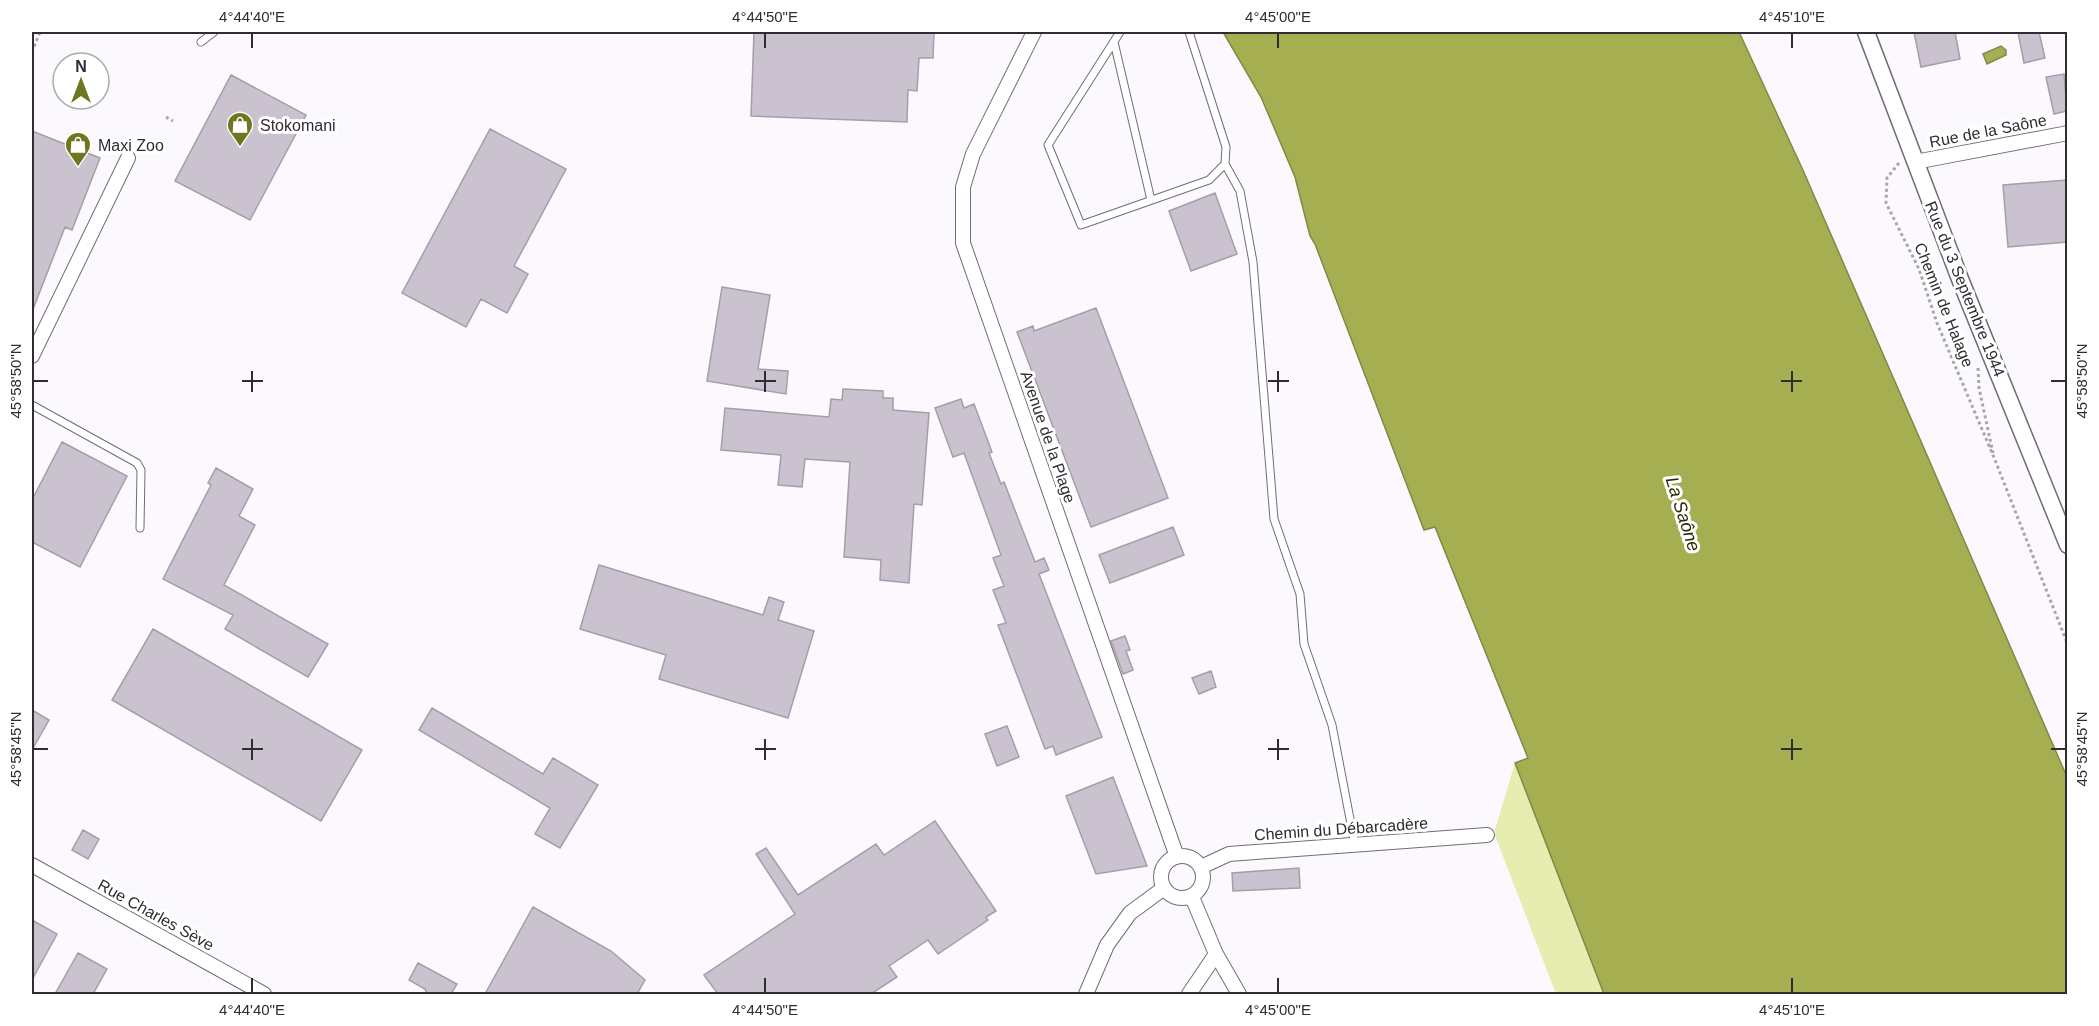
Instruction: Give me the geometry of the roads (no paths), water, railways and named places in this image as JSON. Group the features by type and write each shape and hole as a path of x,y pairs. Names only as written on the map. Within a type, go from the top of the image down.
{"street":[{"name":"Avenue de la Plage","path":"1034,32 973,154 963,188 963,243 1177,857"},
{"name":"Rue du 3 Septembre 1944","path":"1866,32 1908,162 2067,545"},
{"name":"Rue de la Saône","path":"1908,162 2067,133"},
{"path":"32,356 128,158"},
{"name":"Chemin du Débarcadère","path":"1201,867 1229,854 1487,835"},
{"path":"1177,857 1191,858 1201,867 1203,880 1201,887 1192,897 1176,898 1164,888 1161,873 1164,866 1177,857"},
{"name":"Rue Charles Sève","path":"32,865 264,994"},
{"path":"1086,994 1107,945 1130,913 1164,888"},
{"path":"1192,897 1216,954 1239,994"},
{"path":"1189,994 1216,954"}],"lane":[{"path":"201,42 214,32"},
{"path":"1120,32 1048,145 1081,225 1209,180 1225,164"},
{"path":"1189,32 1226,147 1225,164 1240,191 1253,262 1274,519 1300,594 1304,644 1332,725 1355,845"},
{"path":"1114,42 1151,200"},
{"path":"32,405 137,463 141,470 140,528"}],"water":[{"name":"La Saône","path":"1223,32 1739,32 1802,168 2067,777 2067,994 1604,994 1515,763 1528,758 1435,527 1424,530 1310,236 1295,177 1261,97"},
{"path":"2001,46 2006,50 2006,55 1987,64 1983,54"}],"place":[{"name":"Stokomani","path":"240,148"},
{"name":"Maxi Zoo","path":"78,168"}]}
